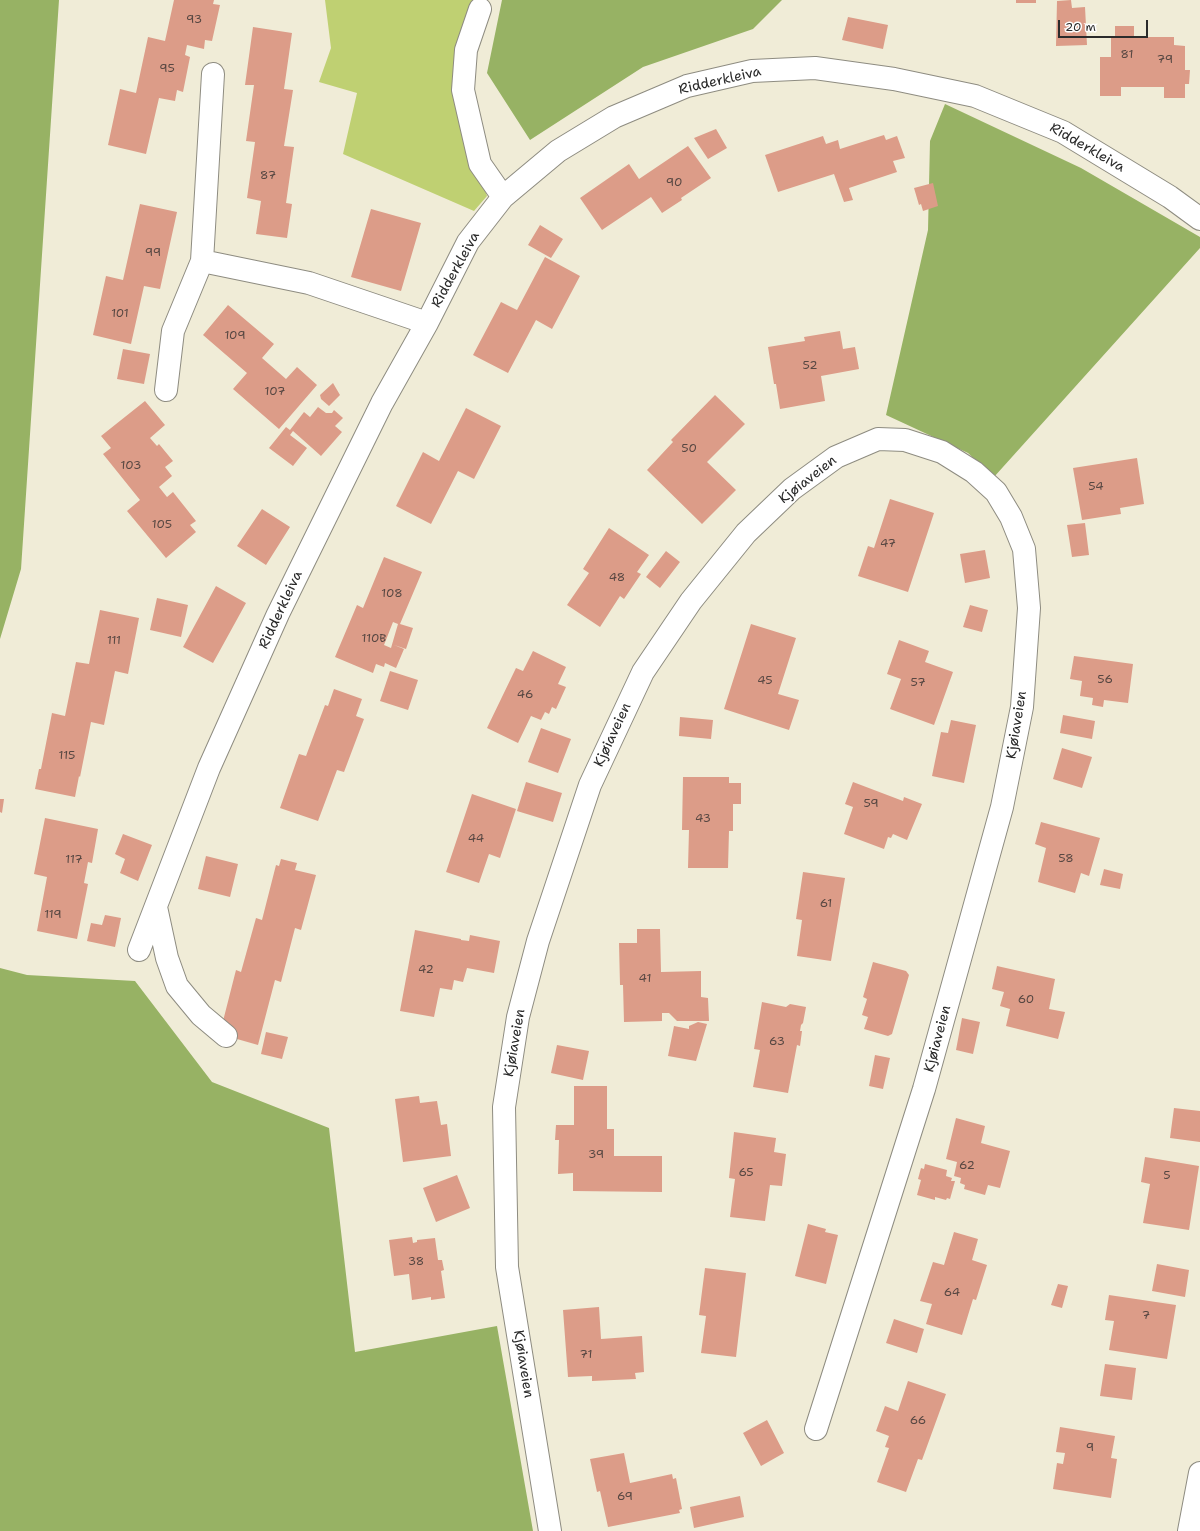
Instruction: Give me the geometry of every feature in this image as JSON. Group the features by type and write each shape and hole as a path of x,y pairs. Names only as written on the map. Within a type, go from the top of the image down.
{"street":[{"path":"480,9 466,50 464,90 480,164 503,197"},
{"name":"Ridderkleiva","path":"139,950 209,768 278,614 382,403 427,323 468,242 503,197 558,151 608,121 687,86 752,71 815,68 894,78 975,96 1064,132 1170,198 1200,219"},
{"path":"166,390 173,331 202,261 213,74"},
{"name":"Ridderkleiva","path":"202,261 309,282 427,323"},
{"name":"Kjøiaveien","path":"550,1531 508,1267 504,1107 518,1017 541,933 590,785 643,672 691,601 746,533 792,489 836,457 878,439 905,440 942,452 974,472 996,492 1011,517 1024,549 1029,608 1022,707 1002,807 924,1089 816,1429"},
{"path":"156,906 167,958 177,986 201,1015 226,1036"},
{"path":"1189,1531 1200,1473"}],"green space":[{"path":"0,0 59,0 21,569 0,639"},
{"path":"325,0 483,0 457,106 487,196 474,211 343,154 357,93 319,82 331,48"},
{"path":"502,0 782,0 753,29 643,67 530,140 487,73"},
{"path":"945,104 1081,168 1200,237 1200,248 994,477 968,453 886,415 928,230 930,141"},
{"path":"0,968 27,975 135,981 212,1082 329,1128 355,1352 497,1326 533,1531 0,1531"}],"building":[{"path":"174,0 214,0 213,4 220,5 212,41 205,40 204,49 187,45 185,55 190,57 183,92 177,90 175,101 159,98 146,154 108,145 120,89 136,93 148,37 165,41"},
{"path":"1016,0 1036,0 1036,3 1016,3"},
{"path":"1071,0 1072,8 1085,7 1087,45 1056,46 1057,1"},
{"path":"848,17 888,25 883,49 842,40"},
{"path":"1115,26 1134,26 1134,37 1174,37 1174,45 1185,46 1185,70 1190,70 1189,84 1185,84 1185,98 1164,98 1164,87 1121,87 1121,96 1100,96 1100,57 1111,57 1111,37 1115,37"},
{"path":"253,27 292,33 284,89 293,90 284,146 294,147 286,203 292,204 287,238 256,234 261,201 247,198 255,142 246,141 254,85 245,85"},
{"path":"716,129 727,148 708,159 694,138"},
{"path":"884,135 886,140 897,136 905,158 893,161 897,172 849,188 853,200 844,202 834,174 778,192 765,155 823,136 826,144 838,140 840,149"},
{"path":"688,146 711,178 662,213 651,197 602,230 580,198 629,164 639,179"},
{"path":"933,183 938,206 923,211 921,204 919,205 914,188"},
{"path":"140,204 177,212 160,289 144,286 131,344 93,335 106,276 123,280"},
{"path":"371,209 421,223 401,291 351,277"},
{"path":"540,225 563,239 551,258 528,245"},
{"path":"545,257 580,276 552,329 536,320 508,373 473,355 501,302 517,310"},
{"path":"228,305 274,344 262,358 286,379 297,367 317,385 279,429 233,389 247,373 203,335"},
{"path":"840,331 843,349 855,347 859,369 821,376 825,401 780,409 768,347 805,341 804,337"},
{"path":"123,349 150,354 144,384 117,379"},
{"path":"333,383 340,395 329,406 321,399 320,395"},
{"path":"715,395 745,424 707,462 736,490 702,524 647,470 673,442 671,440"},
{"path":"145,401 165,425 150,438 157,446 159,444 173,461 165,467 172,476 159,487 167,497 173,492 196,521 190,525 196,532 166,558 127,511 140,500 103,454 111,448 101,436"},
{"path":"318,407 326,413 332,413 334,410 343,418 335,426 342,432 321,456 293,431 290,435 307,448 293,466 269,448 286,427 290,430 304,412 310,417"},
{"path":"466,408 501,426 474,479 458,471 431,524 396,506 423,452 439,461"},
{"path":"1137,458 1144,504 1120,508 1121,514 1082,520 1073,468"},
{"path":"890,499 934,513 908,592 858,576 868,546 874,548"},
{"path":"262,509 290,527 266,565 237,546"},
{"path":"1085,523 1089,555 1072,557 1067,525"},
{"path":"609,528 649,555 637,572 641,574 624,599 620,596 600,627 567,605 589,573 583,569"},
{"path":"985,550 990,578 965,583 960,554"},
{"path":"666,551 680,562 660,588 646,577"},
{"path":"384,557 422,572 400,624 413,628 406,649 394,645 404,649 396,668 385,663 384,667 376,664 373,673 335,657 357,605 363,608","holes":["393,622 398,624 391,648 384,645"]},
{"path":"216,586 246,603 213,663 183,647"},
{"path":"157,598 188,605 181,637 150,630"},
{"path":"970,605 988,610 982,632 963,627"},
{"path":"100,610 139,618 128,674 115,671 104,725 91,722 75,797 35,789 39,769 41,769 52,713 65,716 76,662 89,664"},
{"path":"751,624 796,638 778,694 799,700 789,730 724,709"},
{"path":"899,640 929,651 925,662 953,672 934,725 890,709 901,679 887,674"},
{"path":"533,651 566,667 558,684 566,687 556,709 552,707 549,714 545,712 541,720 531,716 518,743 487,728 516,668 523,671"},
{"path":"1074,656 1133,664 1128,703 1104,700 1103,707 1092,705 1093,698 1080,696 1082,681 1070,679"},
{"path":"390,671 418,680 408,710 380,701"},
{"path":"334,689 362,699 356,716 364,719 344,772 337,770 318,821 280,808 299,754 306,756 325,705 328,706"},
{"path":"1063,715 1095,721 1092,739 1060,733"},
{"path":"680,717 713,720 711,739 679,736"},
{"path":"951,720 976,725 964,783 932,776 941,732 948,733"},
{"path":"541,728 571,739 558,773 528,762"},
{"path":"1062,748 1092,757 1082,788 1053,779"},
{"path":"683,777 729,777 729,783 741,783 741,804 733,804 733,831 729,831 728,868 688,868 689,830 682,830"},
{"path":"526,782 562,793 553,822 517,811"},
{"path":"853,782 903,801 904,797 922,804 907,840 893,834 891,838 888,837 884,849 844,834 853,807 845,804"},
{"path":"472,794 516,809 500,858 489,854 479,883 446,872"},
{"path":"0,799 4,799 2,813 0,812"},
{"path":"45,818 98,829 92,863 88,862 84,883 88,884 77,939 37,931 47,877 34,874"},
{"path":"1041,822 1100,838 1089,876 1081,873 1075,893 1038,882 1046,848 1035,844"},
{"path":"123,834 152,845 138,881 120,873 125,859 115,854"},
{"path":"206,856 238,864 230,897 198,889"},
{"path":"281,859 297,863 295,870 316,875 301,930 295,928 281,982 275,980 258,1045 230,1037 222,1025 236,970 241,972 256,918 262,920 276,865 279,866"},
{"path":"1104,869 1123,874 1120,889 1100,885"},
{"path":"803,872 845,878 831,961 797,956 802,920 796,919"},
{"path":"105,915 121,918 115,947 87,941 91,923 102,925"},
{"path":"637,929 660,929 661,972 701,971 701,997 708,998 709,1021 677,1021 669,1013 662,1013 662,1021 624,1022 623,985 620,985 619,943 637,943"},
{"path":"415,930 461,940 469,941 470,935 500,941 494,973 467,968 463,982 454,980 452,990 440,988 434,1017 400,1011"},
{"path":"873,962 906,971 909,975 892,1034 888,1036 864,1029 868,1017 862,1015 867,999 863,997"},
{"path":"997,966 1055,979 1049,1009 1065,1012 1058,1039 1006,1026 1010,1009 1000,1006 1004,992 992,989"},
{"path":"762,1002 786,1007 790,1004 806,1007 800,1031 802,1031 800,1046 797,1045 788,1093 753,1087 760,1050 754,1049"},
{"path":"962,1018 980,1022 973,1054 956,1050"},
{"path":"698,1022 707,1024 696,1061 668,1056 674,1026 689,1029 689,1026"},
{"path":"266,1032 288,1037 282,1059 261,1054"},
{"path":"557,1045 589,1051 583,1080 551,1073"},
{"path":"875,1055 890,1058 883,1089 869,1086"},
{"path":"574,1086 607,1086 607,1129 614,1129 614,1156 662,1156 662,1192 573,1191 573,1173 558,1174 559,1140 555,1140 556,1125 574,1125"},
{"path":"419,1096 420,1103 437,1101 441,1125 447,1124 451,1156 403,1162 395,1099"},
{"path":"1174,1108 1200,1111 1200,1142 1170,1138"},
{"path":"956,1118 985,1126 981,1143 1010,1151 1000,1188 988,1185 985,1195 964,1189 965,1185 960,1183 961,1178 954,1176 957,1162 946,1159"},
{"path":"734,1132 776,1138 774,1152 786,1154 782,1186 770,1185 765,1221 730,1217 735,1179 729,1178"},
{"path":"1145,1157 1199,1166 1189,1230 1143,1223 1150,1184 1141,1182"},
{"path":"925,1164 947,1170 946,1176 952,1178 951,1181 955,1181 950,1199 947,1198 946,1200 935,1197 935,1200 917,1195 921,1180 918,1179 921,1168 924,1169"},
{"path":"457,1175 470,1208 436,1222 423,1188"},
{"path":"808,1224 826,1229 825,1232 838,1235 826,1284 795,1276"},
{"path":"954,1232 978,1239 972,1260 987,1265 976,1300 973,1299 962,1335 926,1324 932,1304 920,1301 933,1262 944,1265"},
{"path":"412,1237 413,1243 417,1242 417,1240 435,1238 438,1260 442,1260 444,1270 441,1271 445,1298 431,1300 431,1297 412,1300 409,1274 394,1276 389,1240"},
{"path":"1157,1264 1189,1270 1185,1297 1152,1291"},
{"path":"705,1268 746,1273 736,1357 701,1353 706,1316 699,1315"},
{"path":"1058,1284 1068,1286 1062,1308 1051,1305"},
{"path":"1109,1295 1176,1305 1167,1359 1109,1350 1114,1321 1105,1320"},
{"path":"599,1307 601,1339 642,1336 644,1372 635,1373 636,1379 592,1381 592,1376 568,1377 563,1310"},
{"path":"894,1319 924,1329 917,1353 886,1343"},
{"path":"1105,1364 1136,1368 1132,1400 1100,1396"},
{"path":"908,1381 946,1394 922,1460 918,1459 906,1492 877,1482 889,1448 885,1447 889,1436 876,1431 885,1406 898,1411"},
{"path":"767,1420 784,1453 761,1466 743,1433"},
{"path":"1060,1427 1115,1436 1111,1458 1117,1459 1111,1498 1053,1489 1057,1463 1063,1464 1065,1453 1056,1452"},
{"path":"624,1453 630,1483 672,1474 673,1479 676,1478 682,1509 679,1510 680,1513 608,1527 600,1491 597,1492 590,1459"},
{"path":"740,1496 744,1517 694,1528 690,1507"}]}
